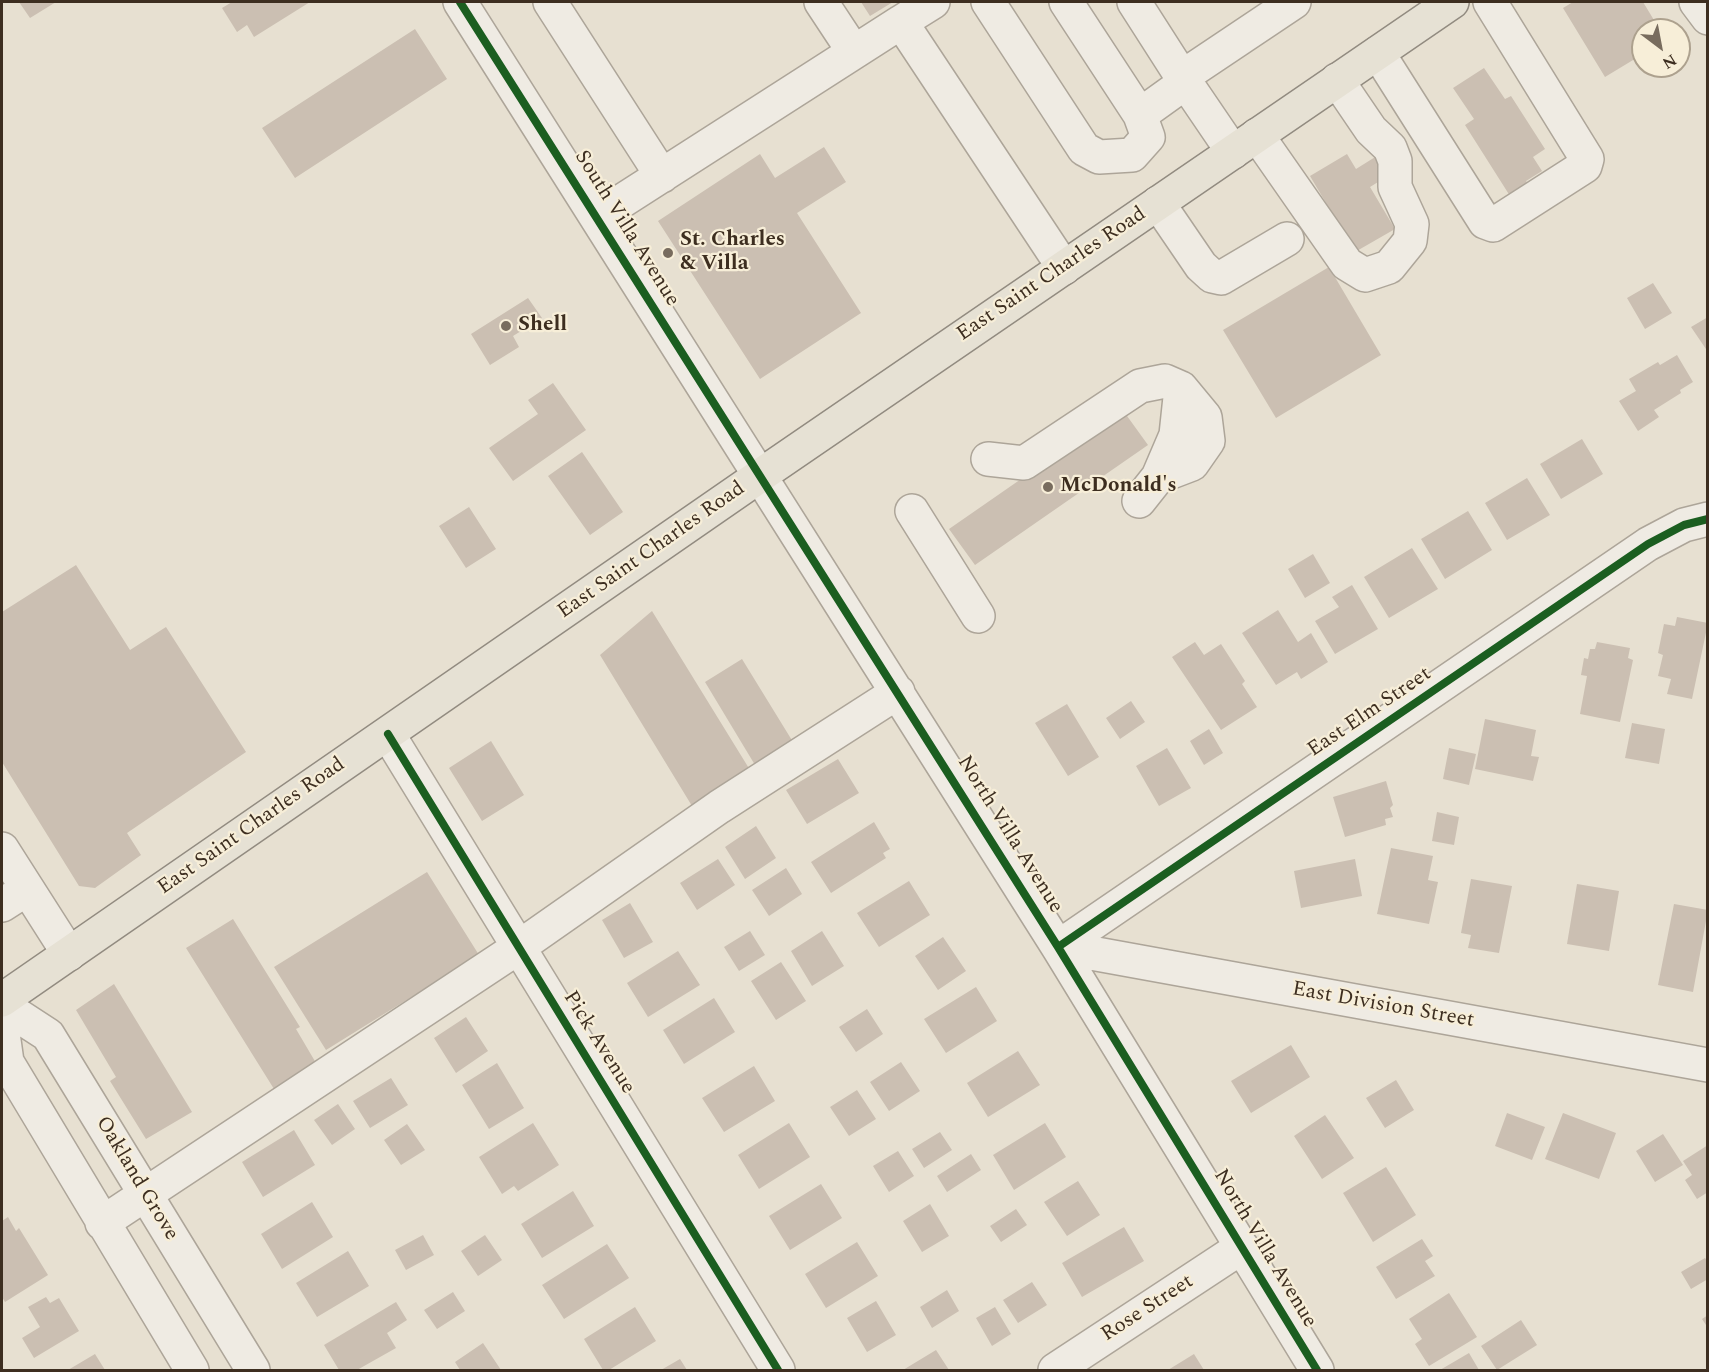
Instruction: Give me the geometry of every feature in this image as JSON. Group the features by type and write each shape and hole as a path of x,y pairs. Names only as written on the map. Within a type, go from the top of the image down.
{"main road":[{"name":"East Saint Charles Road","path":"2,1003 69,954 761,475 1452,2"}],"street":[{"name":"South Villa Avenue","path":"460,2 761,475"},
{"path":"550,2 662,176"},
{"path":"821,2 854,52"},
{"path":"597,217 933,2"},
{"path":"988,2 1084,149 1099,157 1132,155 1148,137 1140,115 1066,2"},
{"path":"1134,2 1184,79 1245,143 1347,264 1365,275 1389,267 1410,241 1412,224 1395,187 1395,161 1390,148 1371,130 1337,80"},
{"path":"1140,115 1184,79 1294,2"},
{"path":"1378,52 1485,222 1493,225 1585,166 1587,159 1490,2"},
{"path":"1696,2 1707,18"},
{"path":"901,22 1064,268"},
{"path":"1158,203 1201,266 1212,276 1221,278 1287,239"},
{"path":"988,459 1024,463 1140,386 1165,381 1181,388 1176,435 1148,489"},
{"name":"North Villa Avenue","path":"761,475 1058,947 1317,1371"},
{"path":"912,511 978,616"},
{"name":"East Elm Street","path":"1058,947 1648,544 1684,525 1707,519"},
{"path":"102,1222 519,947 719,807 898,692"},
{"name":"Pick Avenue","path":"388,734 778,1371"},
{"path":"2,849 14,897 69,954"},
{"name":"East Division Street","path":"1058,947 1707,1065"},
{"name":"Oakland Grove","path":"2,1003 48,1035 253,1371"},
{"path":"2,1026 7,1062 192,1371"},
{"name":"Rose Street","path":"1054,1371 1242,1247"}],"building":[{"path":"19,2 56,2 30,18"},
{"path":"232,2 310,2 254,37 247,25 237,32 222,8"},
{"path":"861,2 893,2 870,16"},
{"path":"1573,2 1643,2 1653,18 1631,18 1631,61 1605,77 1563,8"},
{"path":"415,29 447,79 295,178 262,128"},
{"path":"1484,68 1505,99 1511,96 1545,149 1533,157 1542,171 1526,181 1535,195 1517,207 1465,125 1474,119 1453,88"},
{"path":"824,147 846,182 797,213 861,313 760,379 658,221 760,154 775,178"},
{"path":"1347,154 1356,169 1380,154 1391,174 1370,187 1395,229 1355,252 1310,176"},
{"path":"1329,267 1381,355 1276,418 1223,330"},
{"path":"1653,283 1672,313 1645,329 1627,298"},
{"name":"Shell","path":"528,298 542,318 513,336 519,347 490,365 471,334"},
{"path":"1708,317 1708,352 1691,327"},
{"path":"1677,355 1693,382 1680,390 1681,393 1654,410 1659,417 1638,431 1619,401 1636,391 1629,379 1658,362 1660,365"},
{"name":"Shell","path":"553,383 586,430 513,481 489,448 538,414 528,400"},
{"name":"McDonald's","path":"1122,409 1148,445 975,565 949,529"},
{"path":"1582,439 1603,474 1561,499 1540,464"},
{"path":"582,452 623,512 590,535 548,476"},
{"path":"1527,478 1550,515 1507,540 1485,503"},
{"path":"469,507 496,549 466,568 439,526"},
{"path":"1468,511 1492,550 1445,579 1421,539"},
{"path":"1412,548 1438,589 1389,618 1364,577"},
{"path":"1313,554 1330,583 1305,598 1288,569"},
{"path":"76,565 130,650 166,627 246,752 127,833 141,855 95,888 79,886 2,762 2,612"},
{"path":"1352,585 1378,629 1335,654 1315,621 1339,607 1332,597"},
{"path":"1278,610 1298,642 1311,633 1328,662 1301,679 1297,672 1276,685 1242,633"},
{"path":"652,611 750,770 692,806 600,655"},
{"path":"1677,617 1708,623 1692,699 1667,694 1671,679 1658,676 1663,655 1658,653 1664,624 1675,626"},
{"path":"1195,642 1204,655 1221,644 1245,681 1242,684 1257,707 1221,730 1172,657"},
{"path":"1597,642 1630,648 1628,658 1633,660 1620,722 1580,714 1587,676 1581,675 1584,658 1588,659 1590,649 1595,649"},
{"path":"742,659 793,742 755,765 705,682"},
{"path":"1131,701 1145,722 1120,739 1106,718"},
{"path":"1067,704 1099,757 1068,776 1035,723"},
{"path":"1485,719 1536,730 1531,756 1539,757 1533,781 1475,769"},
{"path":"1632,723 1665,729 1659,764 1625,758"},
{"path":"1209,729 1223,753 1204,765 1190,741"},
{"path":"491,741 524,795 482,821 449,768"},
{"path":"1167,748 1191,788 1159,806 1136,766"},
{"path":"1449,748 1476,754 1469,785 1443,779"},
{"path":"838,759 859,793 807,824 786,790"},
{"path":"1386,781 1393,805 1390,808 1393,817 1385,819 1386,825 1345,837 1333,797"},
{"path":"1437,812 1459,817 1454,845 1432,841"},
{"path":"874,822 890,849 883,853 886,858 831,893 811,862"},
{"path":"756,826 776,858 745,879 725,847"},
{"path":"1391,848 1433,856 1428,880 1438,882 1429,924 1377,914"},
{"path":"718,859 735,885 697,910 680,883"},
{"path":"1355,859 1362,896 1301,908 1294,871"},
{"path":"786,868 802,894 769,916 752,890"},
{"path":"427,872 479,955 326,1050 274,967"},
{"path":"1471,879 1512,886 1499,953 1468,948 1471,935 1461,933"},
{"path":"909,881 930,915 879,947 857,913"},
{"path":"1577,884 1619,891 1609,951 1567,944"},
{"path":"630,903 653,942 624,958 602,920"},
{"path":"1674,904 1708,910 1693,992 1658,985"},
{"path":"233,919 300,1027 296,1029 316,1063 274,1089 186,948"},
{"path":"750,931 765,955 739,971 724,947"},
{"path":"822,931 844,966 812,986 791,951"},
{"path":"943,937 966,971 938,990 915,956"},
{"path":"678,951 700,985 648,1017 627,983"},
{"path":"781,962 806,1001 776,1020 751,981"},
{"path":"114,984 192,1112 146,1139 110,1081 116,1077 76,1010"},
{"path":"976,987 997,1021 946,1053 924,1019"},
{"path":"714,998 735,1032 684,1064 663,1030"},
{"path":"867,1009 883,1034 856,1052 839,1027"},
{"path":"466,1017 488,1051 456,1073 434,1038"},
{"path":"1291,1045 1310,1077 1251,1113 1231,1081"},
{"path":"1018,1051 1040,1085 988,1117 967,1083"},
{"path":"901,1062 920,1091 889,1111 870,1082"},
{"path":"497,1063 524,1108 489,1129 462,1085"},
{"path":"754,1066 775,1101 724,1132 702,1098"},
{"path":"391,1078 408,1105 370,1128 353,1101"},
{"path":"1396,1080 1414,1110 1385,1128 1366,1098"},
{"path":"857,1090 876,1119 849,1136 830,1107"},
{"path":"338,1104 355,1129 332,1145 314,1120"},
{"path":"1507,1113 1545,1127 1532,1160 1495,1146"},
{"path":"1563,1113 1616,1133 1599,1179 1545,1159"},
{"path":"1325,1115 1354,1158 1322,1179 1294,1136"},
{"path":"533,1123 559,1165 518,1191 514,1186 502,1194 479,1157"},
{"path":"789,1123 810,1157 759,1189 738,1155"},
{"path":"1045,1123 1066,1157 1014,1190 993,1155"},
{"path":"407,1124 425,1150 401,1165 384,1140"},
{"path":"294,1130 315,1165 263,1197 242,1162"},
{"path":"940,1132 952,1150 924,1168 912,1149"},
{"path":"1663,1134 1683,1165 1655,1182 1636,1151"},
{"path":"1708,1145 1708,1192 1697,1199 1685,1180 1692,1175 1683,1161"},
{"path":"898,1151 914,1176 889,1192 873,1166"},
{"path":"971,1154 981,1170 947,1192 937,1176"},
{"path":"1386,1167 1416,1215 1373,1242 1343,1193"},
{"path":"1078,1181 1100,1215 1067,1236 1044,1202"},
{"path":"821,1184 842,1218 790,1250 769,1216"},
{"path":"573,1191 594,1226 542,1258 521,1224"},
{"path":"312,1202 333,1237 282,1269 261,1234"},
{"path":"930,1204 949,1236 922,1252 903,1221"},
{"path":"1016,1209 1027,1225 1001,1242 990,1226"},
{"path":"8,1217 16,1231 19,1228 48,1275 5,1302 2,1297 2,1221"},
{"path":"1124,1227 1144,1261 1082,1297 1062,1263"},
{"path":"423,1235 434,1255 406,1270 395,1250"},
{"path":"485,1235 502,1260 478,1276 461,1251"},
{"path":"1422,1239 1433,1256 1425,1261 1435,1276 1396,1299 1376,1267"},
{"path":"857,1242 878,1276 826,1308 805,1274"},
{"path":"607,1244 629,1278 564,1319 542,1285"},
{"path":"348,1251 369,1286 317,1317 296,1283"},
{"path":"1705,1258 1708,1262 1708,1279 1691,1289 1681,1272"},
{"path":"1032,1282 1047,1305 1018,1323 1003,1300"},
{"path":"947,1290 959,1311 932,1328 920,1307"},
{"path":"453,1292 465,1311 437,1329 424,1310"},
{"path":"1449,1293 1477,1337 1429,1366 1415,1344 1422,1339 1409,1319"},
{"path":"46,1297 50,1303 59,1298 79,1331 34,1358 22,1338 40,1327 28,1307"},
{"path":"876,1301 896,1335 867,1352 847,1318"},
{"path":"396,1302 407,1320 387,1333 396,1348 357,1370 339,1370 324,1345"},
{"path":"635,1307 656,1341 609,1370 603,1370 584,1339"},
{"path":"995,1307 1011,1334 992,1346 976,1318"},
{"path":"1708,1315 1708,1328 1702,1319"},
{"path":"1521,1320 1537,1345 1497,1370 1481,1346"},
{"path":"483,1343 501,1370 460,1370 455,1362"},
{"path":"936,1350 949,1370 903,1370"},
{"path":"1469,1353 1479,1370 1440,1370"},
{"path":"95,1354 105,1370 68,1370"},
{"path":"1194,1354 1204,1370 1168,1370"},
{"path":"680,1359 687,1370 661,1370"}],"cycle path":[{"path":"460,2 1058,947 1317,1370"},
{"path":"1058,947 1648,544 1684,525 1708,519"},
{"path":"388,734 778,1370"}],"place":[{"name":"St. Charles & Villa","path":"668,253"},
{"name":"Shell","path":"506,326"},
{"name":"McDonald's","path":"1048,487"}]}
